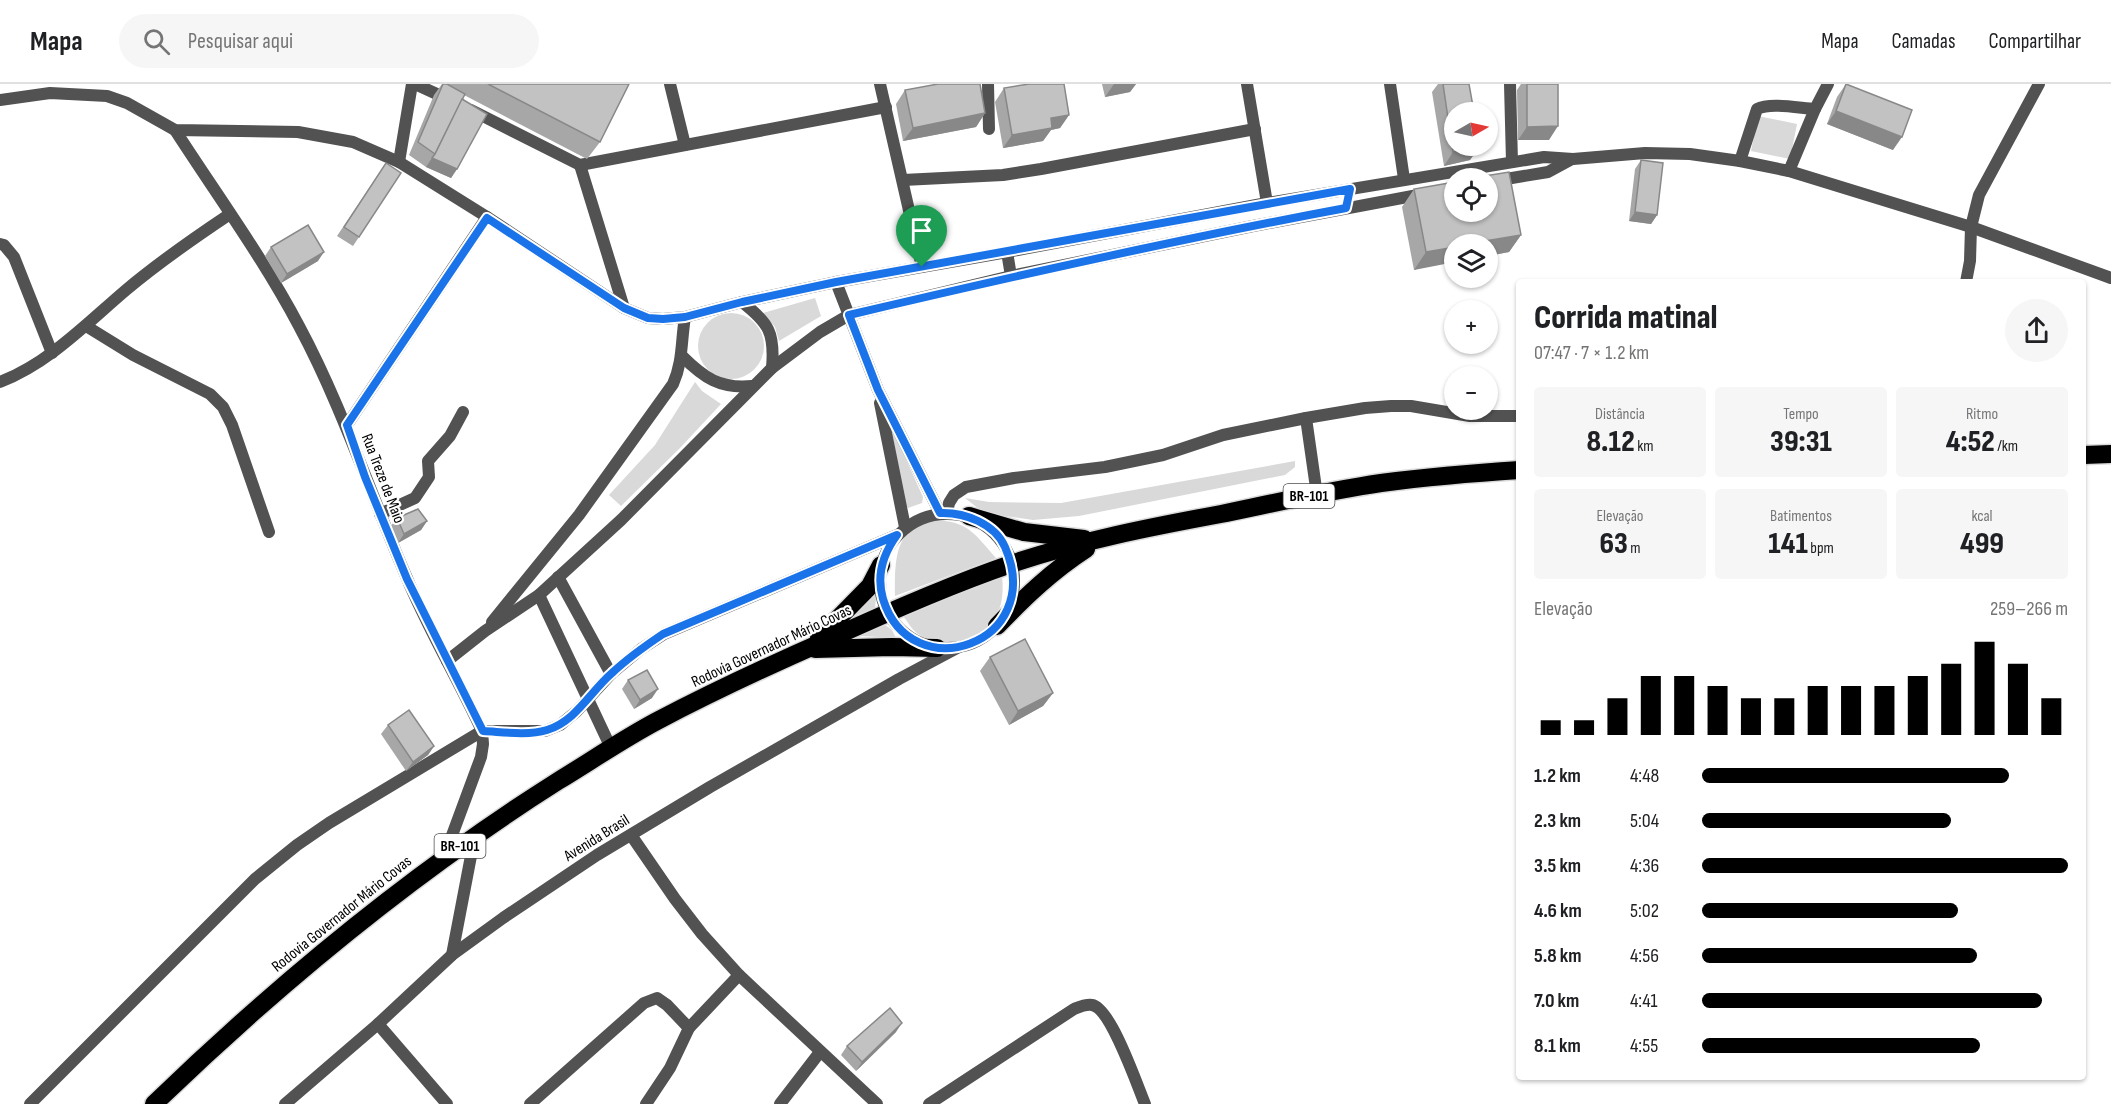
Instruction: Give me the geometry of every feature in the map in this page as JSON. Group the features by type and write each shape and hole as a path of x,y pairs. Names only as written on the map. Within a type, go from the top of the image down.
{"highway":[{"path":"2086,455 2111,454"},
{"name":"Rodovia Governador Mário Covas","path":"154,1104 224,1036 290,979 444,857 611,748 664,717 735,682 887,613 1012,564 1174,523 1380,483 1516,470"},
{"path":"969,516 1024,532 1064,538 1101,540"},
{"path":"998,626 1039,583 1066,562 1101,540"},
{"path":"807,649 840,619 870,586 881,565"},
{"path":"807,649 938,648"}],"street":[{"path":"399,162 414,84 535,141 580,165 886,107"},
{"path":"670,84 685,145"},
{"path":"880,84 922,267"},
{"path":"988,84 989,129"},
{"path":"1247,84 1267,203"},
{"path":"1390,84 1404,179"},
{"path":"1510,84 1512,162"},
{"path":"1789,171 1828,84"},
{"path":"1967,279 1970,261 1971,226 1979,195 1988,174 2039,84"},
{"path":"0,100 50,93 107,96 127,103 175,130 298,132 353,141 399,162 624,308 648,318 685,317 836,282 1404,179 1544,157 1573,159 1646,153 1690,154 1789,171 1971,226 2111,278"},
{"path":"1740,161 1756,109 1761,106 1771,106 1815,109"},
{"path":"903,180 1004,175 1255,129"},
{"name":"Rua Treze de Maio","path":"175,130 274,280 290,309 347,425 407,579 483,731"},
{"path":"1498,180 1548,172 1573,159"},
{"path":"580,165 624,308"},
{"path":"1346,208 1350,189"},
{"path":"447,661 485,631 539,595 621,520 772,368 820,332 849,315 1011,276 1253,226 1444,190"},
{"path":"0,382 26,370 52,353 158,265 230,214"},
{"path":"347,425 487,218"},
{"path":"0,244 4,245 14,257 52,353"},
{"path":"1007,252 1011,276"},
{"path":"836,282 878,390 944,513"},
{"path":"742,302 767,325 774,348 772,368"},
{"path":"485,631 579,515 673,384 682,356 685,317"},
{"path":"86,326 141,360 210,394 224,407 269,532"},
{"path":"682,356 699,373 713,381 738,387 752,386"},
{"path":"878,390 901,531 887,549 881,565 880,588 887,613 900,629 917,642 938,648 959,647"},
{"path":"944,513 954,495 966,487 1002,480 1106,467 1163,454 1223,435 1306,418 1391,406 1412,406 1470,416 1516,416"},
{"path":"380,514 415,498 429,477 428,461 450,436 464,412"},
{"path":"1306,418 1317,495"},
{"path":"30,1104 255,879 297,845 337,818 483,731 545,731 568,720 611,674 663,634 901,531 922,518 944,513 969,516 988,527 1003,543 1012,564 1014,586 1009,607 998,626"},
{"path":"558,577 611,674"},
{"path":"539,595 611,748"},
{"name":"Avenida Brasil","path":"285,1104 378,1024 452,955 556,882 631,835 889,684 959,647 980,640 998,626"},
{"path":"444,857 481,757 483,731"},
{"path":"452,955 475,835"},
{"path":"631,835 675,899 739,975 877,1104"},
{"path":"646,1104 670,1068 689,1028 739,975"},
{"path":"530,1104 636,1009 651,999 657,998 668,1005 689,1028"},
{"path":"929,1104 1074,1009 1084,1005 1093,1005 1103,1011 1111,1024 1144,1104"},
{"path":"378,1024 447,1104"},
{"path":"780,1104 820,1052"}],"shaded area":[{"path":"1758,116 1797,124 1790,159 1751,151"},
{"path":"815,298 821,316 779,341 775,327 763,313"},
{"path":"724,313 738,313 750,318 759,327 764,346 762,359 755,370 738,379 724,379 712,374 703,365 698,353 698,339 703,327 712,318"},
{"path":"695,382 702,391 721,404 621,506 609,495 655,445"},
{"path":"891,426 923,497 922,503 908,508 905,505"},
{"path":"1295,461 1295,467 1285,475 1079,516 1033,520 984,513 965,498 989,502 1061,503"},
{"path":"933,520 963,526 996,558 895,596 897,558 902,541 914,527"},
{"path":"1002,577 1000,608 990,625 975,637 956,642 936,642 916,632 903,616"},
{"path":"874,590 875,608 851,617"},
{"path":"884,624 892,630 896,638 860,636"}],"building":[{"path":"443,84 465,94 435,154 418,142"},
{"path":"488,84 629,84 600,142"},
{"path":"938,84 980,84 985,113 913,128 905,90"},
{"path":"1029,84 1064,84 1069,115 1051,118 1052,128 1012,135 1004,88"},
{"path":"1443,84 1469,84 1472,102 1446,102"},
{"path":"1527,84 1558,84 1558,126 1527,127"},
{"path":"1846,84 1912,110 1902,137 1836,111"},
{"path":"462,99 487,114 457,169 432,158"},
{"path":"1641,160 1663,163 1657,215 1635,212"},
{"path":"386,163 401,173 359,237 344,227"},
{"path":"1509,172 1521,235 1498,239 1498,234 1444,234 1444,249 1426,252 1414,189 1444,184 1444,222 1498,222 1498,174"},
{"path":"308,225 324,252 287,274 271,247"},
{"path":"418,509 427,521 404,534 397,518"},
{"path":"1025,639 1053,693 1018,711 990,657"},
{"path":"647,670 658,689 640,700 628,680"},
{"path":"409,710 434,746 413,762 388,725"},
{"path":"890,1008 902,1023 862,1062 847,1046"}],"route":[{"path":"1350,189 1346,208 1011,276 849,315 878,390 940,513 969,516 988,527 1003,543 1012,564 1014,586 1009,607 998,626 980,640 959,647 938,648 917,642 900,629 887,613 880,588 881,565 887,549 897,535 663,634 611,674 568,720 560,725 545,731 483,731 407,579 365,477 347,425 487,218 624,308 648,318 685,317 836,282 922,267 1350,189"}]}
